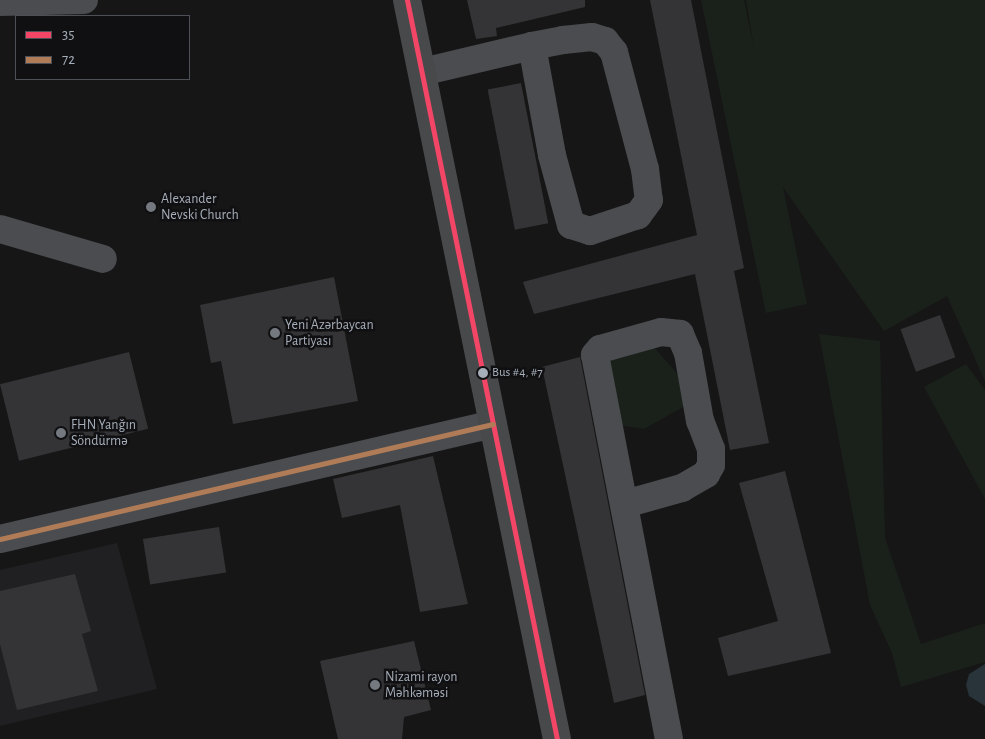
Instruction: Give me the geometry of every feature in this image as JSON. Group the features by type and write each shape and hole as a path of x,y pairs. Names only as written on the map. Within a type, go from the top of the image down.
{"main road":[{"path":"407,0 557,739"}],"street":[{"path":"0,2 84,0"},
{"path":"422,72 532,46 592,36 605,40 614,52 645,169 649,200 638,215 590,231 572,225 552,156 532,46"},
{"path":"0,229 103,259"},
{"path":"625,504 682,488 706,474 711,466 711,449 700,421 688,353 680,334 653,334 600,349 595,355 669,739"},
{"path":"0,540 493,424"}],"shaded area":[{"path":"701,0 744,0 754,48 746,0 985,0 985,381 947,296 884,331 783,187 807,304 766,313"},
{"path":"635,326 699,398 644,429 606,423 589,348"},
{"path":"819,334 880,341 885,538 921,644 985,623 985,662 901,687 892,653 870,605"},
{"path":"966,364 985,390 985,499 924,387"},
{"path":"117,543 157,689 0,726 0,570"},
{"path":"985,664 985,706 969,696 966,685 969,674"}],"building":[{"path":"467,0 585,0 585,7 496,28 497,36 476,39"},
{"path":"650,0 691,0 744,268 734,271 769,443 730,450 695,274 534,314 523,282 697,235"},
{"path":"521,83 548,223 515,230 488,89"},
{"name":"Yeni Azərbaycan Partiyası","path":"334,277 358,401 233,424 221,361 211,363 200,305"},
{"path":"940,315 955,357 916,372 901,329"},
{"path":"129,352 148,429 19,461 0,384"},
{"path":"580,357 645,695 614,703 542,367"},
{"path":"433,456 468,604 420,612 400,505 342,518 333,479"},
{"path":"785,471 831,653 728,676 718,638 778,621 739,483"},
{"path":"219,527 226,572 150,584 143,539"},
{"path":"75,574 91,631 82,634 98,691 17,710 0,644 0,591"},
{"name":"Nizami rayon Məhkəməsi","path":"414,641 431,710 404,717 402,739 338,739 320,661"}],"transit line":[{"name":"35","path":"407,0 557,739"},
{"name":"72","path":"0,539 493,424"}],"place":[{"name":"Alexander Nevski Church","path":"151,207"},
{"name":"Yeni Azərbaycan Partiyası","path":"275,333"},
{"name":"Bus #4, #7","path":"483,373"},
{"name":"FHN Yanğın Söndürmə","path":"61,433"},
{"name":"Nizami rayon Məhkəməsi","path":"375,685"}]}
